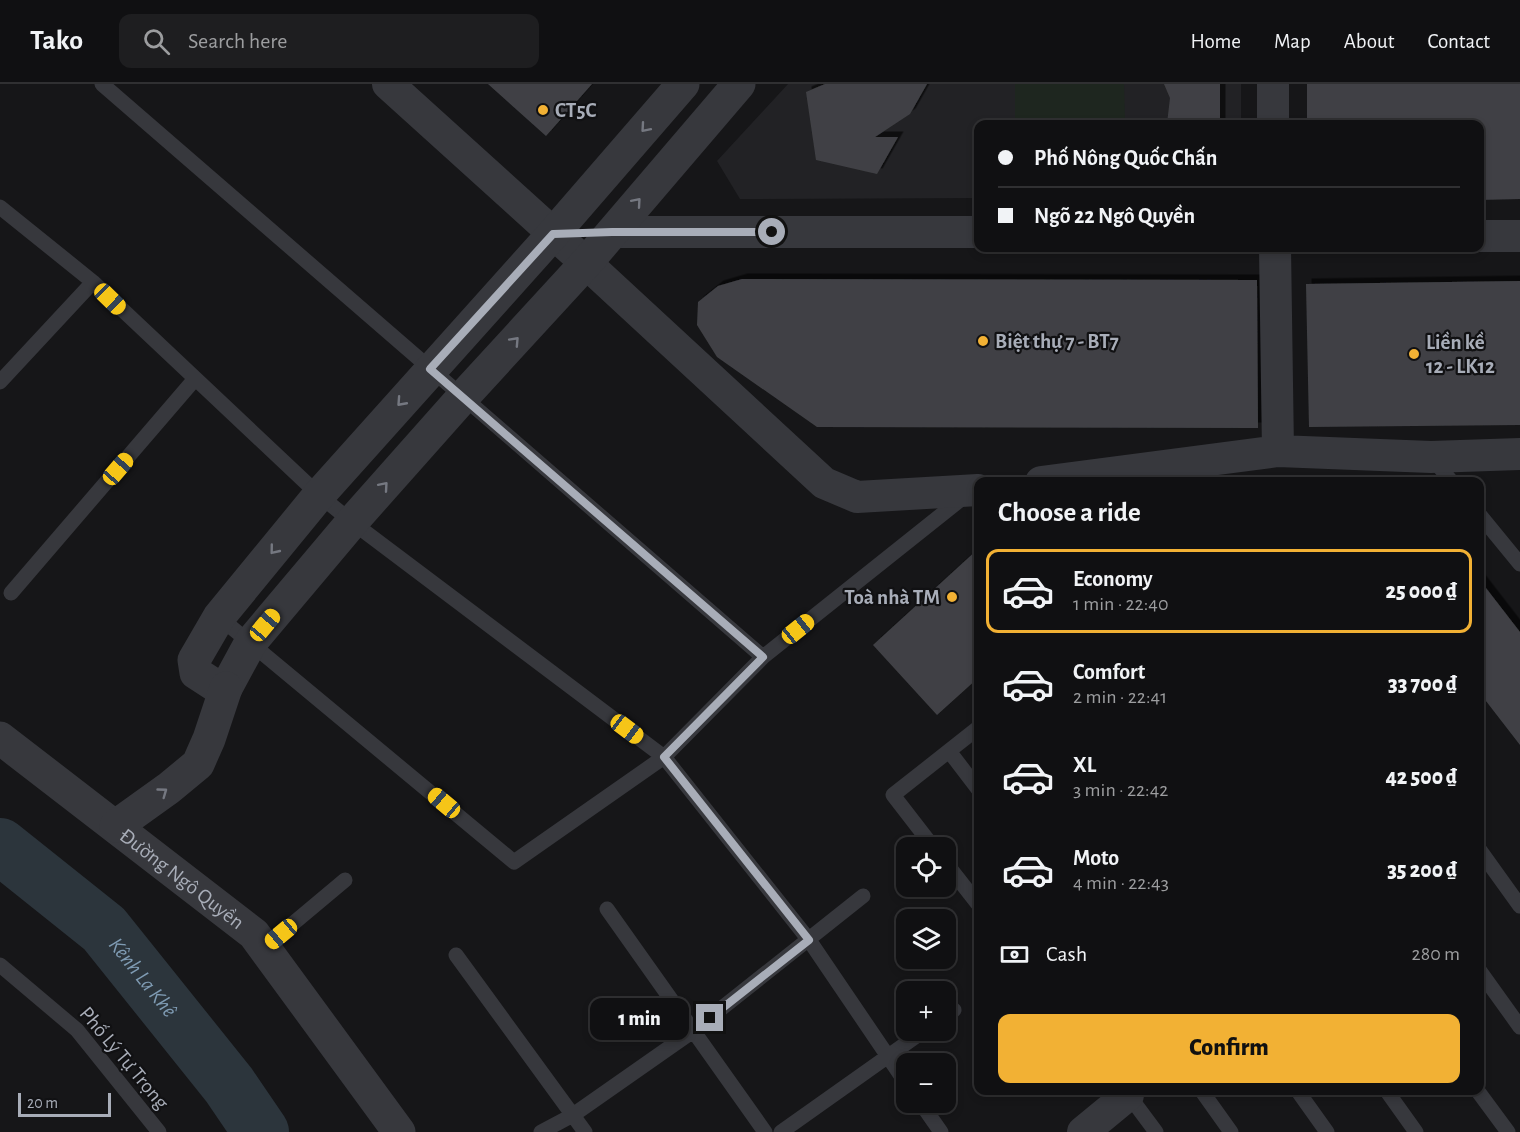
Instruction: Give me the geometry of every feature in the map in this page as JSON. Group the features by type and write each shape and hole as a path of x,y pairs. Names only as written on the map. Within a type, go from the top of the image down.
{"street":[{"path":"388,84 824,483 857,497 974,490"},
{"path":"226,688 216,686 196,673 194,660 219,617 319,495 553,234 683,84"},
{"path":"116,826 198,764 226,688 251,642 352,522 586,263 739,84"},
{"path":"1273,84 1273,120"},
{"path":"553,234 974,232"},
{"path":"1484,236 1520,236"},
{"path":"1275,252 1278,451"},
{"path":"1079,477 1278,451 1431,457 1520,454"},
{"name":"Đường Ngô Quyền","path":"0,738 254,934 399,1132"},
{"path":"1083,1132 1126,1095"}],"lane":[{"path":"102,84 763,657"},
{"path":"0,207 93,282 194,380 319,495 664,757 809,940 896,1069"},
{"path":"0,382 93,282"},
{"path":"11,593 194,380"},
{"path":"1431,457 1448,477"},
{"path":"219,617 514,862 664,757 763,657 974,491"},
{"path":"1484,520 1520,564"},
{"path":"925,837 893,795 974,731"},
{"path":"950,751 974,784"},
{"path":"1484,856 1520,906"},
{"path":"956,876 974,899"},
{"path":"265,947 345,880"},
{"path":"541,1132 573,1115 693,1031 864,896"},
{"path":"607,909 765,1132"},
{"path":"456,955 585,1132"},
{"name":"Phố Lý Tự Trọng","path":"0,965 77,1030 159,1132"},
{"path":"1484,977 1520,1027"},
{"path":"781,1132 910,1041"},
{"path":"1131,1095 1156,1132"},
{"path":"1205,1095 1231,1132"},
{"path":"1301,1095 1327,1132"},
{"path":"1390,1095 1416,1132"},
{"path":"1482,1095 1508,1132"},
{"path":"928,1113 941,1132"}],"shaded area":[{"path":"788,84 1241,84 1241,120 974,120 974,198 740,199 717,161"},
{"path":"1015,84 1124,84 1125,120 1015,119"}],"building":[{"name":"CT5C","path":"488,84 592,84 546,136"},
{"path":"825,84 927,84 910,114 875,137 898,137 877,174 816,160 806,92"},
{"path":"1164,84 1220,84 1220,120 1167,120 1170,98"},
{"path":"1307,84 1520,84 1520,199 1484,200 1484,120 1307,120"},
{"name":"Biệt thự 7 - BT7","path":"742,279 1257,280 1258,428 817,427 717,357 697,325 698,302 718,286"},
{"name":"Liền kề 12 - LK12","path":"1520,281 1520,425 1309,427 1306,284"},
{"name":"Toà nhà TM","path":"974,553 974,682 937,715 873,645"},
{"path":"1484,585 1520,632 1520,745 1484,698"}],"waterway":[{"name":"Kênh La Khê","path":"0,846 104,929 229,1085 261,1132"}],"place":[{"name":"CT5C","path":"543,110"},
{"name":"Biệt thự 7 - BT7","path":"983,341"},
{"name":"Liền kề 12 - LK12","path":"1414,354"},
{"name":"Toà nhà TM","path":"952,597"}],"route":[{"path":"710,1018 809,940 664,757 763,657 430,369 553,234 772,232"}]}
